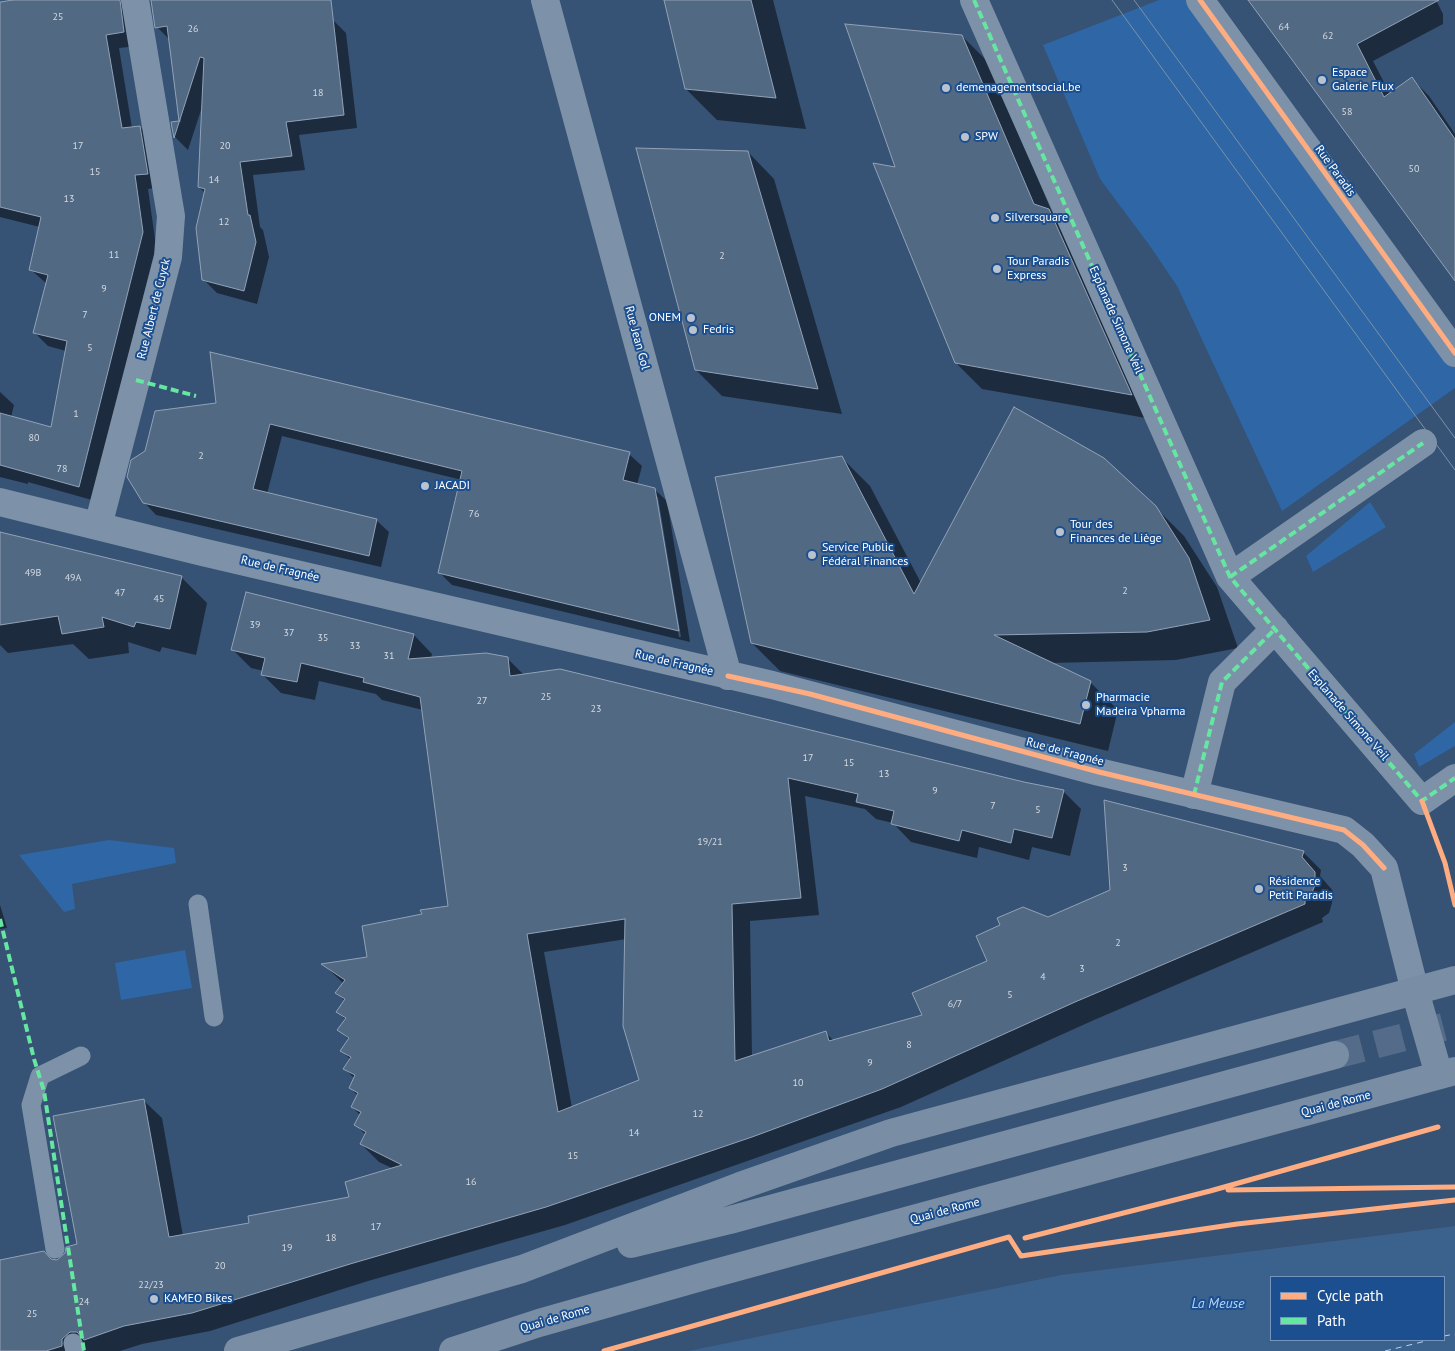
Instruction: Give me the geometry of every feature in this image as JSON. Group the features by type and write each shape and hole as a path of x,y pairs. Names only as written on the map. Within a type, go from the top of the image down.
{"main road":[{"path":"522,1270 797,1165 891,1133 1455,980"},
{"path":"1415,991 1447,1073"},
{"path":"238,1351 522,1270 730,1220 1335,1056"},
{"name":"Quai de Rome","path":"453,1351 539,1323 691,1280 1117,1165 1447,1073"}],"street":[{"name":"Rue Albert de Cuyck","path":"98,526 168,257 170,216 135,0"},
{"name":"Rue Jean Gol","path":"545,0 728,676"},
{"name":"Esplanade Simone Veil","path":"974,0 1230,577 1422,801 1455,778"},
{"name":"Rue Paradis","path":"1200,0 1455,353"},
{"path":"1230,577 1423,444"},
{"name":"Rue de Fragnée","path":"0,502 810,694 1089,769 1344,830 1363,845 1384,868 1415,991"},
{"path":"1194,795 1222,682 1275,629"}],"lane":[{"path":"198,904 214,1017"},
{"path":"55,1249 31,1105 40,1076 81,1056"}],"shaded area":[{"path":"1159,0 1200,0 1455,353 1455,388 1282,511 1177,286 1100,179 1043,45"},
{"path":"1370,502 1386,527 1313,572 1306,556"},
{"path":"1455,722 1455,746 1419,767 1414,754"},
{"path":"109,840 174,848 176,863 72,884 75,909 64,912 19,855"},
{"path":"185,950 192,988 121,1000 115,963"}],"water":[{"name":"La Meuse","path":"1455,1226 1455,1351 688,1351 1061,1275"}],"building":[{"path":"13,0 120,0 124,32 106,35 122,128 140,126 148,174 135,175 143,232 79,487 0,465 0,413 51,427 67,341 33,333 48,275 29,270 41,217 0,207 0,2"},
{"path":"151,0 331,0 344,115 286,122 292,156 240,162 248,215 250,215 256,242 244,291 202,280 196,228 205,189 198,187 204,58 200,57 174,138 171,122 179,121 167,26 155,28"},
{"path":"664,0 751,0 776,98 685,89"},
{"path":"1248,0 1439,0 1357,44 1384,97 1412,77 1455,139 1455,281"},
{"name":"Tour Paradis Express","path":"845,24 962,35 1034,204 1049,209 1132,395 955,363 873,163 895,167"},
{"path":"636,148 748,151 818,389 695,370"},
{"path":"210,352 630,452 623,480 655,488 679,631 438,573 462,471 270,424 253,489 377,519 369,556 143,503 127,477 131,460 145,451 155,411 216,403"},
{"path":"1014,407 1104,458 1156,506 1189,558 1210,620 1147,632 994,635 1091,681 1080,724 751,643 715,477 842,456 914,594"},
{"path":"0,532 182,576 170,629 136,622 134,627 102,617 104,627 62,634 58,616 0,625"},
{"path":"246,592 414,634 408,659 486,653 508,657 510,676 560,669 1024,782 1064,790 1052,838 1014,829 1011,843 962,830 959,841 891,824 894,811 856,802 858,794 788,778 801,898 732,904 735,1061 826,1031 829,1041 922,1015 912,993 987,961 976,936 1000,925 997,918 1023,907 1048,917 1110,890 1104,800 1304,851 1302,857 1315,872 1315,885 1311,895 1305,900 1305,904 1075,1002 882,1089 752,1137 546,1207 350,1264 192,1313 124,1326 84,1340 77,1332 70,1332 62,1339 62,1346 46,1351 0,1351 0,1260 44,1251 51,1259 57,1260 65,1253 66,1247 77,1244 53,1116 144,1099 169,1237 249,1223 248,1216 349,1197 345,1182 402,1165 360,1144 366,1132 354,1125 361,1112 351,1107 358,1093 349,1088 355,1075 343,1069 351,1057 340,1051 349,1038 337,1030 346,1018 336,1012 345,999 335,993 345,980 321,964 367,957 362,926 422,914 420,910 448,906 420,697 363,682 364,678 301,663 297,682 261,675 265,658 231,650","holes":["625,919 623,1026 639,1080 558,1112 527,934"]}],"ferry route":[{"path":"1445,1336 1455,1334"},
{"path":"1385,1351 1426,1341"}],"tunnel":[{"path":"1335,1055 1455,1024"}],"tram line":[{"path":"1112,0 1455,470"},
{"path":"1134,0 1455,438"}],"marked path":[{"path":"974,0 1230,577 1422,801 1455,778"},
{"path":"136,380 196,396"},
{"path":"1230,577 1423,443"},
{"path":"1194,795 1222,682 1275,629"},
{"path":"0,919 34,1059 44,1091 84,1351"}],"cycle path":[{"path":"1200,0 1455,353"},
{"path":"728,676 810,694 1099,772 1344,830 1363,845 1384,868"},
{"path":"1422,801 1445,863 1455,905"},
{"path":"1025,1238 1210,1191 1438,1127"},
{"path":"1228,1190 1455,1187"},
{"path":"604,1351 1009,1237 1021,1256 1237,1224 1455,1200"}],"place":[{"name":"Espace Galerie Flux","path":"1322,80"},
{"name":"demenagementsocial.be","path":"946,88"},
{"name":"SPW","path":"965,137"},
{"name":"Silversquare","path":"995,218"},
{"name":"Tour Paradis Express","path":"997,269"},
{"name":"ONEM","path":"691,318"},
{"name":"Fedris","path":"693,330"},
{"name":"JACADI","path":"425,486"},
{"name":"Tour des Finances de Liège","path":"1060,532"},
{"name":"Service Public Fédéral Finances","path":"812,555"},
{"name":"Pharmacie Madeira Vpharma","path":"1086,705"},
{"name":"Résidence Petit Paradis","path":"1259,889"},
{"name":"KAMEO Bikes","path":"154,1299"}]}
